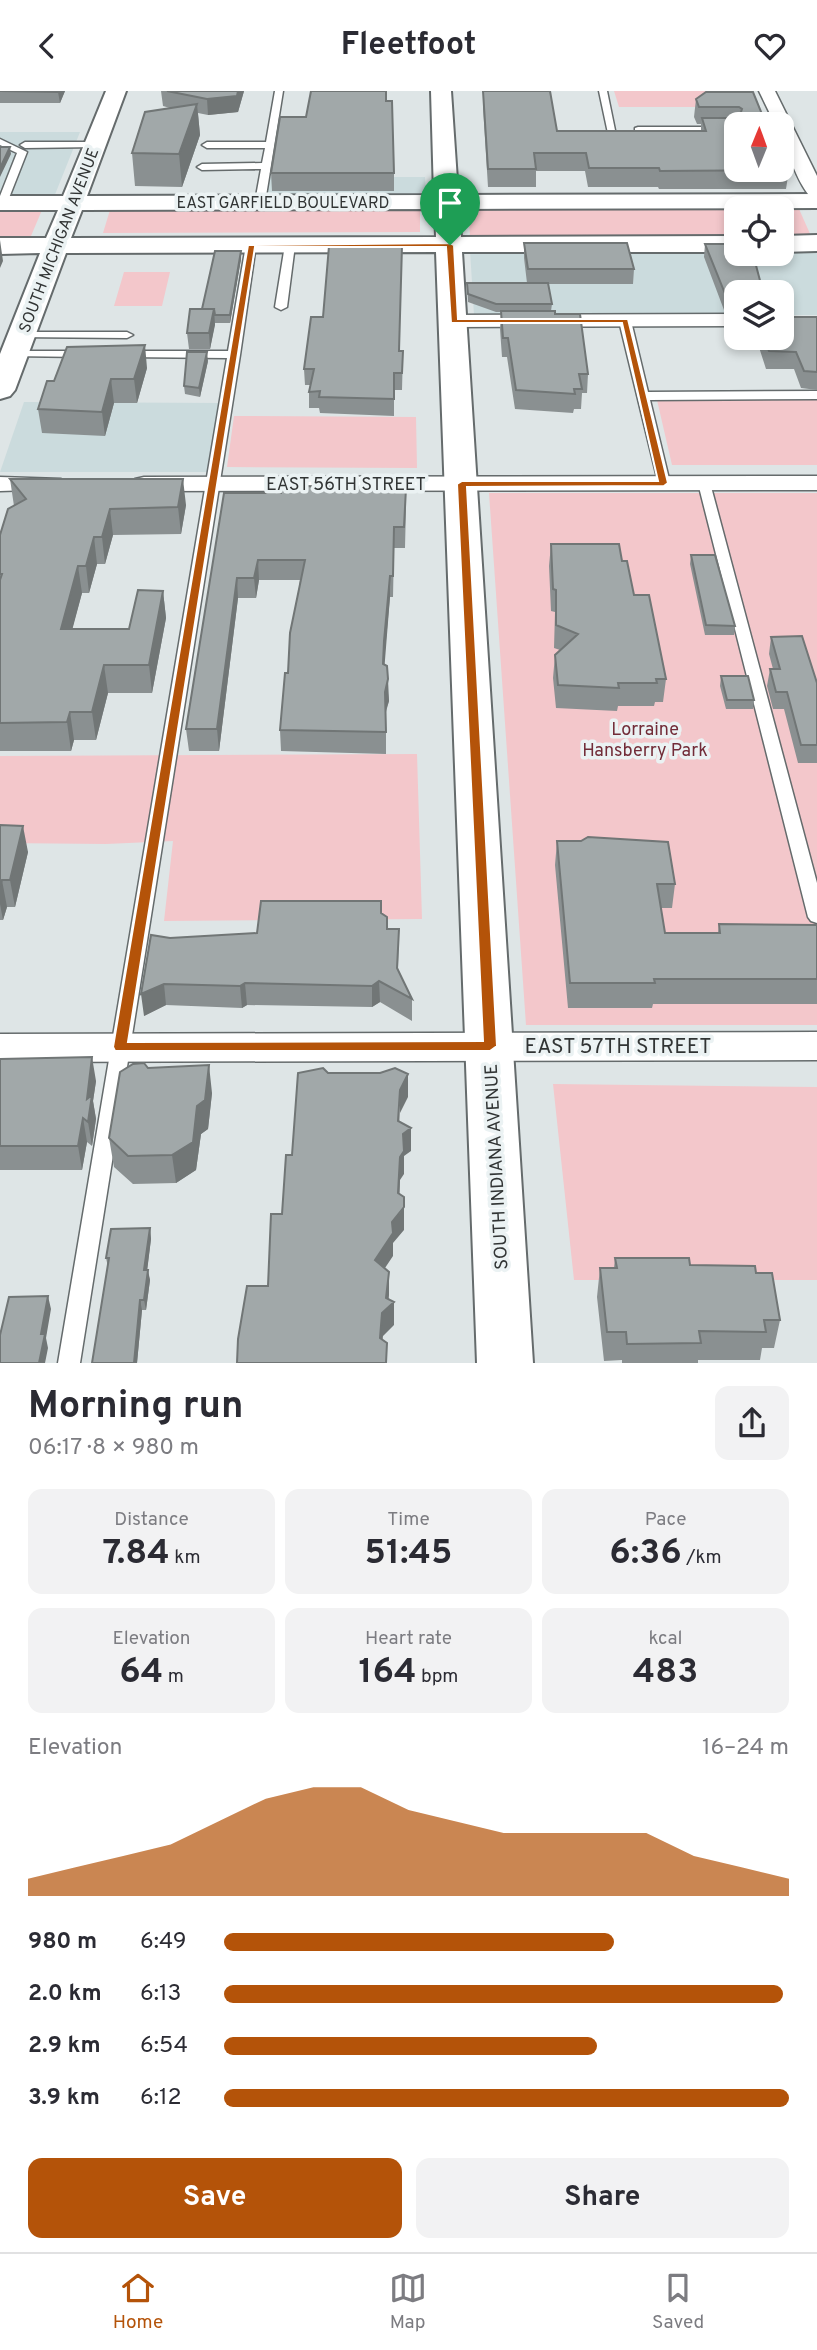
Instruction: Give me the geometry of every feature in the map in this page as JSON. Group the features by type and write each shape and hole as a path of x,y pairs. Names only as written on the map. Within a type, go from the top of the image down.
{"street":[{"name":"SOUTH MICHIGAN AVENUE","path":"0,390 12,352 74,203 116,91"},
{"name":"SOUTH INDIANA AVENUE","path":"441,91 505,1363"},
{"path":"767,91 776,112"},
{"path":"794,150 817,195"},
{"name":"EAST GARFIELD BOULEVARD","path":"1,203 817,201"},
{"path":"794,244 817,243"},
{"path":"0,246 724,244"},
{"path":"454,321 724,320"},
{"name":"EAST 56TH STREET","path":"121,484 817,483"},
{"path":"0,484 81,484"},
{"name":"EAST 57TH STREET","path":"0,1048 817,1045"}],"lane":[{"path":"260,202 279,91"},
{"path":"603,91 614,138"},
{"path":"638,130 724,130"},
{"path":"0,137 20,139 24,148 1,203"},
{"path":"0,142 24,148 95,145"},
{"path":"207,145 270,145"},
{"path":"202,167 267,166"},
{"path":"69,1363 251,245"},
{"path":"281,307 290,245"},
{"path":"625,321 664,483"},
{"path":"12,352 127,335"},
{"path":"12,352 99,354"},
{"path":"113,354 234,355"},
{"path":"643,396 817,395"},
{"path":"704,483 817,917"}],"shaded area":[{"path":"0,132 80,132 54,197 0,197"},
{"path":"264,177 425,177 426,196 261,197"},
{"path":"724,249 724,266 794,266 794,249 817,249 817,315 794,315 794,280 724,280 724,315 474,315 470,250"},
{"path":"24,402 226,403 214,472 0,472"}],"green space":[{"path":"614,91 736,91 745,107 619,107"},
{"path":"420,209 420,232 103,233 110,210"},
{"path":"724,209 724,236 470,236 468,210"},
{"path":"794,209 799,209 811,236 794,236"},
{"path":"0,210 42,210 31,236 0,236"},
{"path":"124,272 170,272 162,306 114,306"},
{"path":"657,400 817,400 817,465 672,465"},
{"path":"234,416 416,417 417,468 227,467"},
{"name":"Lorraine Hansberry Park","path":"489,493 817,493 817,1025 526,1025"},
{"path":"417,754 422,919 164,921 173,841 106,844 0,843 0,756"},
{"path":"553,1084 817,1087 817,1280 574,1280"}],"building":[{"path":"167,91 238,91 237,96 207,99"},
{"path":"311,91 386,91 386,101 392,101 394,173 271,173 280,117 306,117"},
{"path":"483,91 550,91 557,131 706,131 702,118 724,118 724,171 589,168 586,153 534,153 536,169 488,169"},
{"path":"706,92 753,92 761,112 741,112 739,107 699,107 696,99"},
{"path":"197,104 179,154 132,153 145,112"},
{"path":"0,147 10,147 0,168"},
{"path":"524,243 627,243 634,269 528,269"},
{"path":"705,244 724,244 724,266 756,266 760,280 724,280 724,291"},
{"path":"329,246 402,246 399,351 403,351 402,373 394,373 394,399 319,397 320,391 309,392 314,369 304,369 311,317 323,317"},
{"path":"215,251 241,251 230,315 215,315 214,309 202,309"},
{"path":"467,283 548,283 552,304 496,304 468,294"},
{"path":"190,309 214,309 209,333 187,333"},
{"path":"501,311 580,314 588,374 579,374 582,389 574,389 575,394 516,390 508,338 503,338"},
{"path":"794,317 817,317 817,372 804,371 796,352 769,351 794,350"},
{"path":"145,345 134,379 111,379 102,412 38,409 47,381 54,381 67,347"},
{"path":"187,352 207,352 199,388 184,386"},
{"path":"10,479 183,479 178,507 110,509 102,537 94,537 86,566 78,566 61,629 129,629 138,590 163,591 149,665 104,665 92,712 70,712 67,722 0,723 0,535 8,509 26,499"},
{"path":"304,486 406,488 404,527 394,527 393,576 390,576 384,641 383,664 387,666 388,679 385,692 386,732 280,730 285,673 288,673 290,633 305,560 258,560 254,578 237,578 217,729 186,729 224,493 281,493 281,489 303,489"},
{"path":"551,544 619,544 622,561 627,561 634,595 649,595 666,679 656,679 657,683 618,683 619,688 558,685 555,655 578,634 556,625 556,590 553,589"},
{"path":"691,555 715,555 735,626 706,625"},
{"path":"802,636 817,683 817,745 801,745 787,692 776,692 770,669 780,669 771,637"},
{"path":"721,676 748,676 754,700 727,700"},
{"path":"0,825 23,826 10,880 2,880 0,886"},
{"path":"588,837 668,842 675,884 657,884 665,933 720,933 719,924 817,925 817,979 654,979 655,983 570,983 557,841 581,841"},
{"path":"261,901 381,901 381,913 387,917 387,929 399,929 397,968 412,999 379,981 372,986 164,984 141,994 151,935 170,938 257,933"},
{"path":"92,1057 87,1099 92,1095 88,1122 83,1118 78,1146 0,1146 0,1059"},
{"path":"144,1063 148,1068 209,1065 205,1100 197,1106 193,1142 172,1155 128,1156 109,1138 120,1072 133,1064"},
{"path":"323,1068 328,1073 380,1073 395,1068 408,1074 400,1090 398,1121 411,1128 403,1134 404,1151 400,1157 398,1193 404,1197 404,1207 392,1222 393,1233 375,1260 389,1272 386,1298 394,1302 382,1313 380,1338 387,1343 386,1363 237,1363 247,1286 268,1286 271,1214 282,1214 286,1155 292,1155 298,1073"},
{"path":"150,1228 144,1270 148,1270 144,1300 140,1300 134,1363 92,1363 111,1229"},
{"path":"615,1258 689,1258 690,1265 755,1266 756,1273 772,1273 780,1320 764,1320 766,1332 699,1331 701,1343 627,1344 626,1332 607,1332 600,1268 617,1268"},
{"path":"48,1296 39,1363 0,1363 0,1335 9,1297"}],"route":[{"path":"251,245 450,245 454,321 625,321 664,483 462,484 490,1046 120,1047 251,245"}]}
